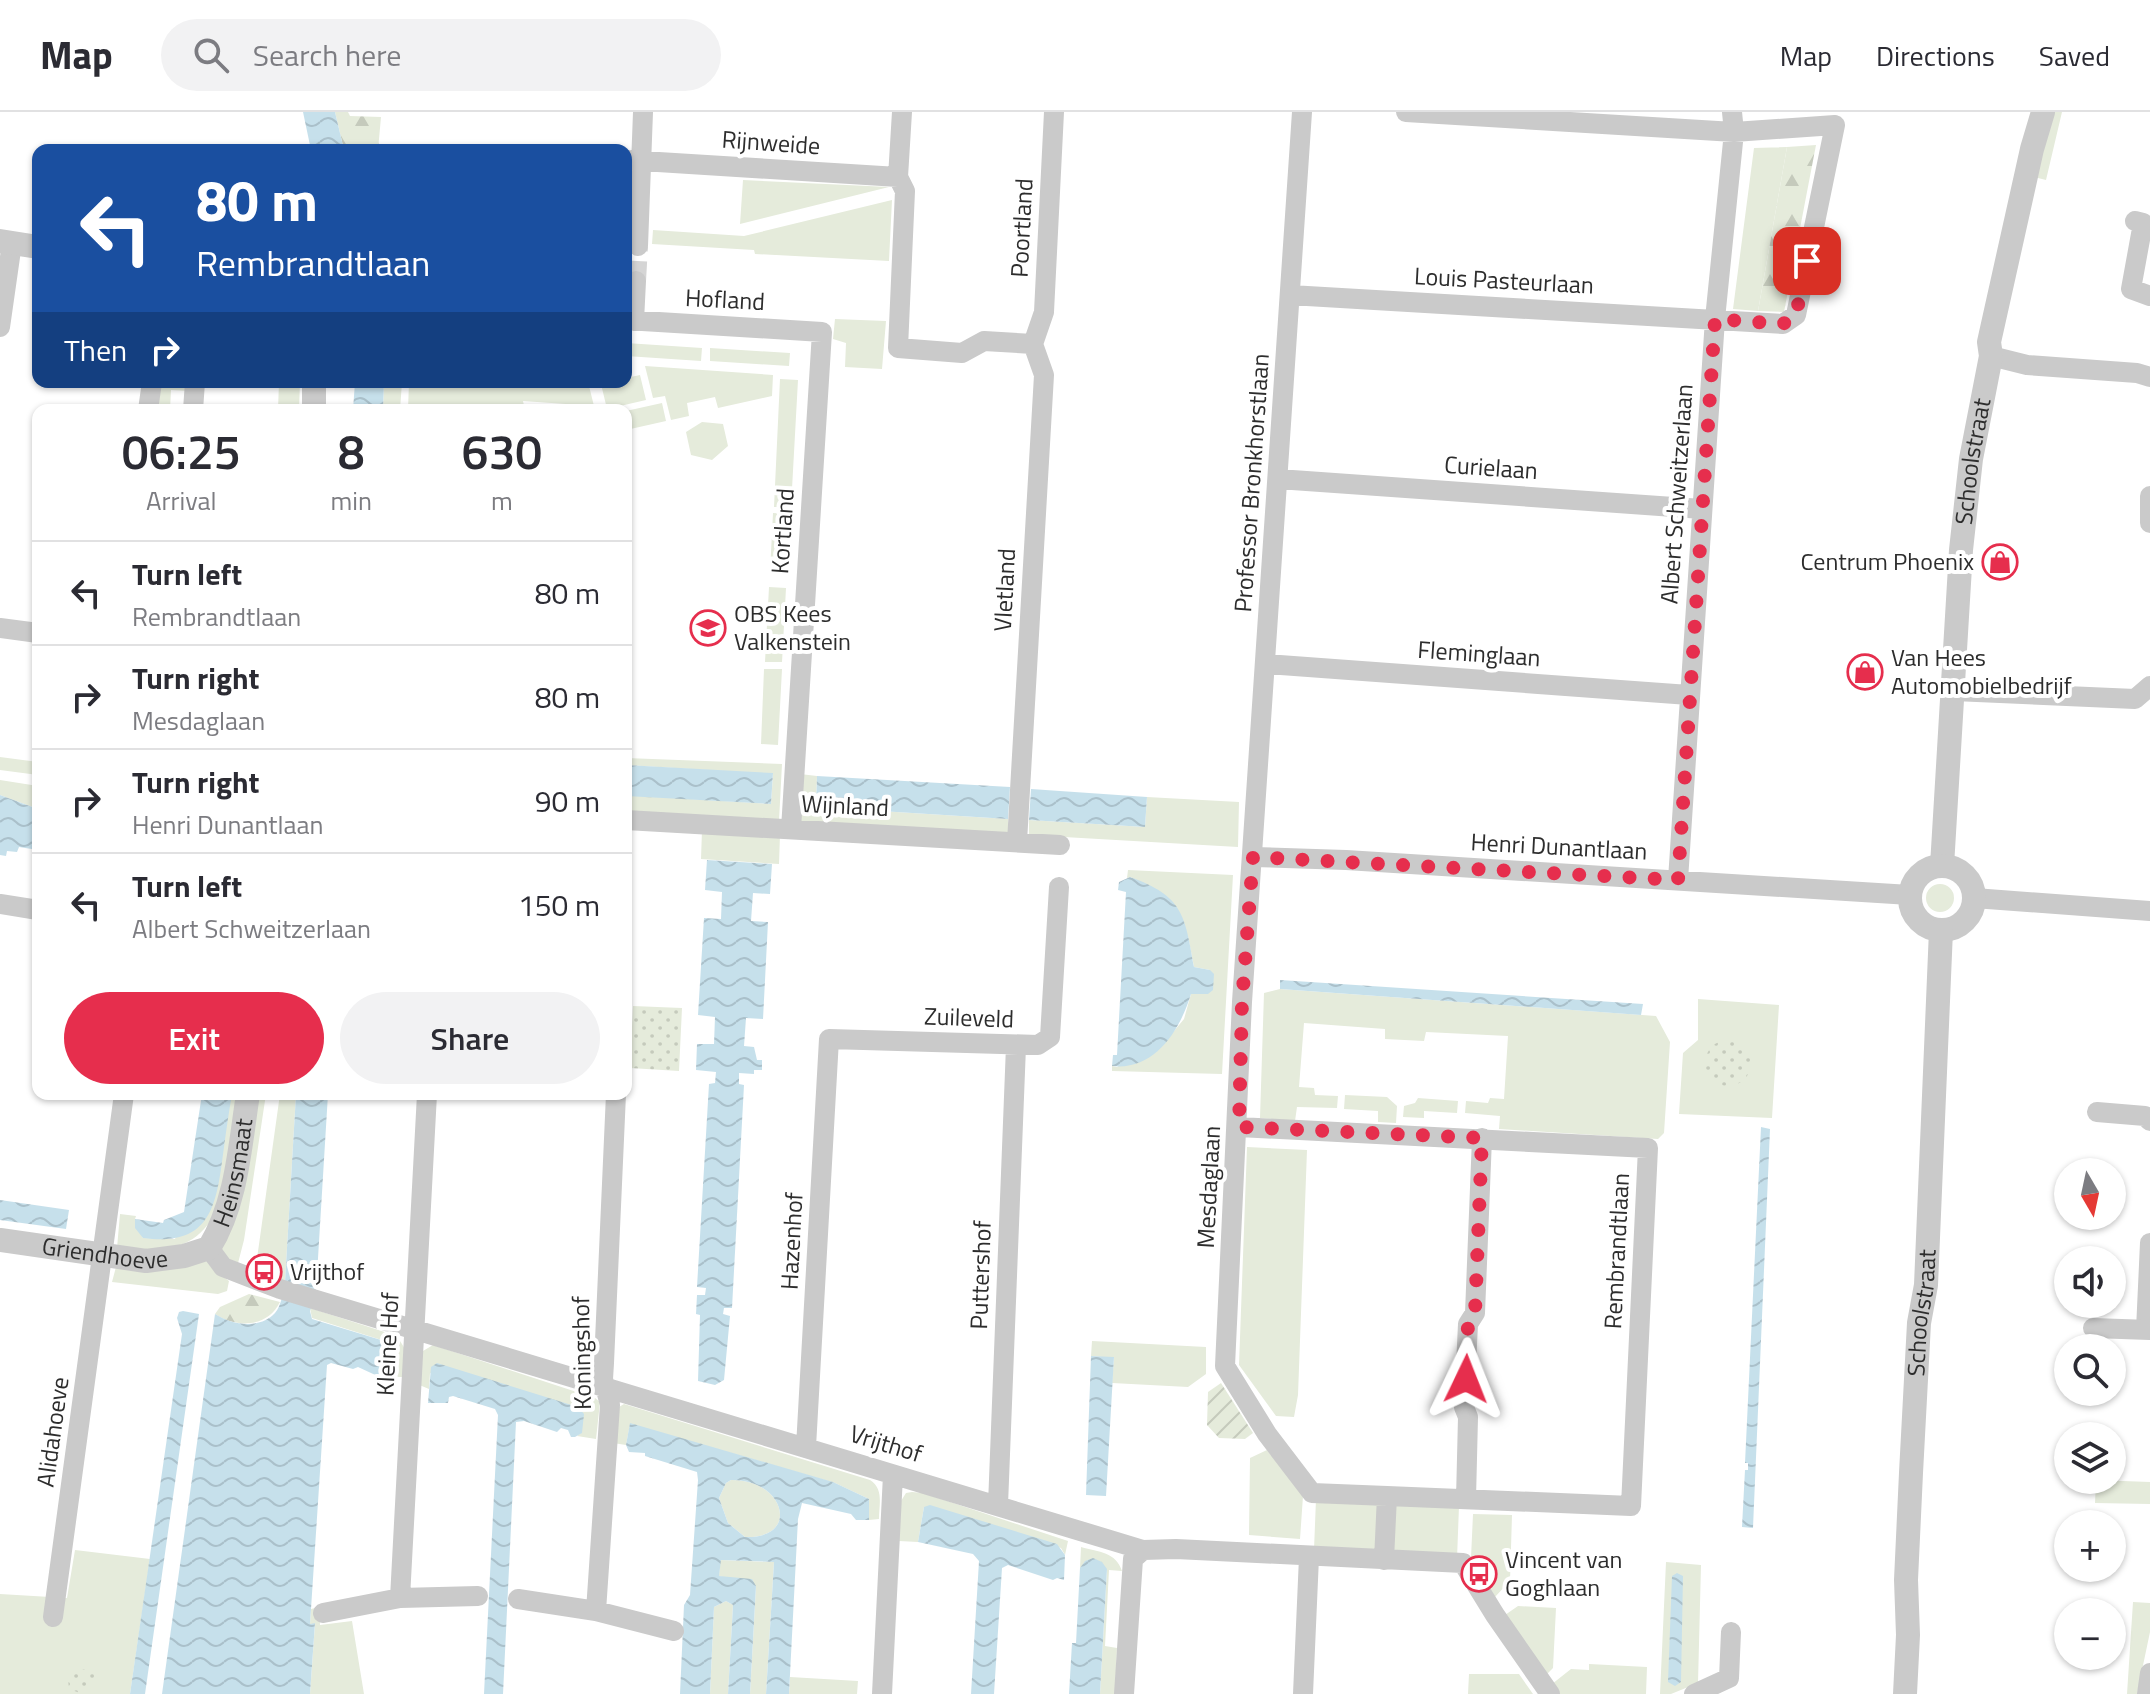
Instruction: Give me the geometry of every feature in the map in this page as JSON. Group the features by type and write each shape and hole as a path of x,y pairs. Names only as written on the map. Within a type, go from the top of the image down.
{"street":[{"path":"638,246 634,160 643,112"},
{"path":"902,112 898,177 905,191 898,348 962,353 984,341 1033,344"},
{"name":"Poortland","path":"1033,344 1044,312 1054,112"},
{"name":"Professor Bronkhorstlaan","path":"1253,857 1302,112"},
{"path":"1406,112 1733,122"},
{"name":"Schoolstraat","path":"1942,866 1961,550 1968,485 1991,356 1989,342 2043,112"},
{"name":"Louis Pasteurlaan","path":"1290,295 1783,324 1796,315 1835,125 1733,122"},
{"name":"Albert Schweitzerlaan","path":"1678,880 1715,319 1733,122"},
{"name":"Rijnweide","path":"634,160 898,177"},
{"path":"2135,221 2143,223 2140,293"},
{"path":"0,327 6,242 32,246"},
{"path":"632,307 636,281"},
{"name":"Hofland","path":"632,320 822,332"},
{"name":"Kortland","path":"791,829 822,332"},
{"name":"Vletland","path":"1017,842 1044,375 1033,344"},
{"path":"1991,356 2027,365 2137,373 2150,377"},
{"name":"Curielaan","path":"1278,479 1702,509"},
{"path":"2150,496 2150,523"},
{"path":"0,628 32,632"},
{"name":"Fleminglaan","path":"1266,664 1689,695"},
{"path":"1954,691 2135,699 2150,686"},
{"name":"Wijnland","path":"632,820 1060,845"},
{"name":"Henri Dunantlaan","path":"1253,857 1910,895"},
{"name":"Mesdaglaan","path":"1253,857 1242,1002 1239,1127 1225,1366 1267,1434 1312,1493 1387,1496"},
{"path":"1942,866 1961,872 1973,888 1974,898 1973,908 1961,924 1941,930 1922,923 1911,906 1910,895 1920,875 1930,868 1942,866"},
{"name":"Zuileveld","path":"829,1039 1038,1045 1050,1037 1059,887"},
{"path":"1974,898 2150,911"},
{"path":"0,904 32,909"},
{"name":"Schoolstraat","path":"1905,1694 1910,1488 1919,1323 1926,1285 1941,930"},
{"name":"Hazenhof","path":"806,1447 829,1039"},
{"name":"Puttershof","path":"998,1505 1016,1046"},
{"name":"Alidahoeve","path":"53,1617 123,1100"},
{"name":"Heinsmaat","path":"209,1248 221,1228 233,1186 247,1100"},
{"name":"Kleine Hof","path":"400,1598 427,1100"},
{"name":"Koningshof","path":"596,1611 610,1405 603,1379 616,1100"},
{"path":"2097,1112 2145,1116 2150,1121"},
{"name":"Rembrandtlaan","path":"1239,1127 1648,1148 1631,1506 1466,1499"},
{"path":"1384,1560 1387,1496 1466,1499 1468,1417 1464,1407 1468,1324 1475,1313 1482,1138"},
{"name":"Griendhoeve","path":"0,1240 146,1261 184,1256 209,1248"},
{"path":"2093,1328 2148,1330 2150,1243"},
{"name":"Vrijthof","path":"209,1248 223,1267 321,1303 1143,1550"},
{"path":"882,1694 893,1475"},
{"path":"1124,1694 1133,1559 1143,1550 1176,1549 1463,1563 1550,1694"},
{"path":"1303,1694 1309,1557"},
{"path":"323,1613 400,1598 478,1596"},
{"path":"518,1599 596,1611 674,1631"},
{"path":"1694,1694 1729,1678 1731,1632"},
{"path":"2147,1694 2150,1673"}],"green space":[{"path":"335,112 381,117 379,144 343,144"},
{"path":"2052,112 2062,112 2046,180 2034,177"},
{"path":"1816,145 1784,312 1758,311 1787,147"},
{"path":"1787,147 1758,311 1733,309 1754,148"},
{"path":"743,180 889,187 740,224"},
{"path":"892,200 889,261 755,254 754,250 652,244 653,230 744,236"},
{"path":"835,319 886,321 882,369 845,367 846,343 833,339"},
{"path":"632,343 702,348 701,361 632,356"},
{"path":"710,348 790,353 789,366 710,361"},
{"path":"645,366 773,375 772,396 718,408 715,397 687,403 689,416 671,420 665,396 653,398"},
{"path":"640,375 646,400 606,404 602,388 632,388 632,377"},
{"path":"780,379 798,380 791,507 774,507"},
{"path":"157,388 189,388 189,391 171,390 170,404 155,404"},
{"path":"279,388 300,388 299,404 278,404"},
{"path":"384,388 402,388 400,404 383,404"},
{"path":"409,388 590,388 594,404 523,401 524,404 408,404"},
{"path":"662,403 666,421 632,429 632,410"},
{"path":"702,422 723,424 728,446 712,460 691,455 686,432"},
{"path":"773,513 791,514 787,573 770,572"},
{"path":"769,587 786,588 782,662 765,662"},
{"path":"764,669 782,669 778,745 761,744"},
{"path":"0,757 32,761 32,774 0,770"},
{"path":"632,758 782,764 779,821 632,812 632,795 771,804 773,774 632,765"},
{"path":"800,774 817,776 816,807 1008,819 1008,834 798,823"},
{"path":"0,780 32,785 32,807 0,795"},
{"path":"1147,797 1239,802 1238,847 1029,835 1029,820 1145,827"},
{"path":"702,830 780,835 779,864 701,859"},
{"path":"1128,870 1233,875 1222,1074 1112,1071 1112,1066 1117,1067 1174,1031 1184,1019 1191,994 1208,994 1210,970 1194,967 1188,936 1131,877 1127,878"},
{"path":"1940,884 1950,888 1954,898 1950,908 1940,912 1930,908 1926,898 1930,888"},
{"path":"1280,989 1656,1016 1670,1042 1664,1133 1658,1139 1499,1129 1500,1116 1465,1113 1466,1101 1488,1103 1490,1098 1504,1099 1508,1036 1426,1032 1424,1041 1385,1039 1385,1029 1304,1023 1299,1087 1314,1088 1315,1095 1338,1096 1337,1108 1297,1107 1295,1121 1260,1118 1264,993"},
{"path":"1698,999 1779,1005 1772,1118 1679,1114 1683,1053 1698,1040"},
{"path":"633,1006 682,1008 679,1071 632,1068"},
{"path":"1728,1040 1744,1047 1751,1063 1744,1079 1728,1086 1712,1079 1705,1063 1712,1047"},
{"path":"1345,1095 1387,1097 1397,1106 1396,1123 1378,1122 1378,1111 1344,1109"},
{"path":"1418,1098 1458,1101 1457,1113 1424,1111 1424,1118 1403,1117 1404,1106 1415,1103"},
{"path":"229,1100 239,1100 226,1184 219,1206 208,1225 193,1239 173,1247 117,1248 120,1214 136,1216 143,1238 175,1239"},
{"path":"252,1100 265,1100 244,1240 237,1267 221,1248"},
{"path":"279,1100 296,1100 285,1282 255,1273"},
{"path":"1247,1147 1307,1150 1298,1395 1294,1417 1276,1416 1239,1365"},
{"path":"209,1261 211,1267 229,1281 227,1291 218,1294 112,1282 116,1267"},
{"path":"249,1294 280,1302 268,1317 251,1323 233,1322 215,1314 220,1307"},
{"path":"310,1308 397,1336 405,1349 403,1377 396,1377 397,1357 391,1343 312,1318"},
{"path":"1092,1341 1206,1347 1206,1374 1188,1387 1112,1383 1114,1358 1091,1356"},
{"path":"433,1345 595,1398 600,1402 596,1439 577,1436 582,1432 430,1373 429,1389 417,1384 423,1351"},
{"path":"1221,1383 1253,1433 1245,1439 1219,1438 1207,1425 1208,1392"},
{"path":"624,1404 870,1480 879,1492 879,1519 869,1520 869,1499 835,1483 630,1424 626,1445 613,1443 619,1407"},
{"path":"1267,1450 1303,1496 1300,1539 1249,1535 1250,1458"},
{"path":"731,1480 749,1482 774,1498 779,1509 779,1520 774,1529 763,1535 745,1537 728,1523 719,1498 726,1483"},
{"path":"2126,1481 2150,1482 2150,1504 2095,1503 2095,1494 2126,1494"},
{"path":"912,1492 1068,1541 1065,1555 1061,1548 924,1507 918,1542 899,1541 901,1501 906,1493"},
{"path":"1316,1499 1384,1502 1381,1554 1314,1550"},
{"path":"1392,1503 1459,1506 1457,1559 1390,1555"},
{"path":"1473,1514 1512,1515 1510,1581 1494,1598 1471,1558"},
{"path":"1081,1547 1111,1556 1122,1571 1109,1570 1105,1646 1117,1648 1115,1694 1100,1694 1107,1569 1080,1568"},
{"path":"75,1550 150,1559 130,1694 0,1694 0,1594 67,1598"},
{"path":"720,1560 774,1562 766,1694 750,1694 756,1586 719,1576"},
{"path":"1666,1562 1701,1565 1698,1683 1671,1694 1660,1694"},
{"path":"726,1601 733,1605 728,1694 710,1694 714,1607"},
{"path":"2133,1602 2150,1603 2150,1632 2137,1694 2127,1694"},
{"path":"1518,1606 1556,1608 1553,1668 1547,1674 1505,1615"},
{"path":"319,1607 320,1625 352,1621 364,1694 310,1694 315,1624 310,1624 311,1609"},
{"path":"1589,1664 1647,1667 1646,1694 1558,1694 1552,1684 1571,1669 1589,1670"},
{"path":"82,1669 96,1673 96,1684 80,1693 69,1689 68,1679"},
{"path":"1469,1674 1519,1674 1533,1694 1468,1694"},
{"path":"790,1677 858,1681 857,1694 789,1694"}],"water":[{"path":"303,112 335,112 343,144 310,144"},
{"path":"355,388 384,388 383,404 353,404"},
{"path":"632,765 773,773 771,804 632,796"},
{"path":"817,776 1010,787 1008,819 816,807"},
{"path":"1031,789 1147,797 1145,827 1029,820"},
{"path":"0,795 32,807 32,849 19,847 17,852 7,851 6,856 0,855"},
{"path":"707,860 772,864 770,894 753,893 751,921 768,922 763,1019 746,1018 744,1046 754,1047 757,1060 762,1060 762,1070 754,1070 754,1074 739,1073 739,1084 744,1085 732,1308 724,1308 723,1314 730,1316 724,1380 715,1385 698,1381 700,1315 696,1314 697,1295 705,1295 706,1288 697,1287 709,1084 715,1083 716,1072 696,1070 697,1044 714,1044 715,1017 698,1015 704,918 721,919 722,892 705,890"},
{"path":"1130,877 1148,884 1171,900 1184,921 1194,967 1210,970 1214,974 1213,990 1208,994 1191,994 1173,1034 1153,1055 1127,1066 1112,1066 1113,1055 1117,1055 1126,892 1118,890 1119,882"},
{"path":"1280,980 1643,1004 1641,1015 1280,989"},
{"path":"201,1100 231,1100 219,1181 210,1211 203,1222 181,1237 164,1239 143,1238 135,1228 135,1219 163,1223 184,1212"},
{"path":"296,1100 328,1100 316,1291 310,1311 312,1319 391,1343 397,1357 395,1381 358,1367 327,1365 310,1624 315,1623 310,1694 162,1694 215,1314 237,1323 261,1322 275,1313 285,1282"},
{"path":"1761,1127 1770,1129 1753,1528 1742,1527 1745,1470 1748,1470 1748,1463 1745,1463"},
{"path":"0,1200 69,1210 66,1229 0,1220"},
{"path":"183,1311 199,1314 145,1694 130,1694 182,1334 177,1318"},
{"path":"1091,1356 1114,1357 1106,1496 1086,1495"},
{"path":"437,1363 578,1407 584,1414 582,1433 575,1437 561,1428 557,1432 524,1421 516,1422 503,1694 484,1694 498,1415 495,1409 453,1396 449,1397 448,1403 428,1403 431,1367"},
{"path":"630,1423 833,1482 869,1499 869,1520 856,1520 851,1514 802,1503 798,1519 789,1694 766,1694 774,1562 721,1560 719,1576 752,1579 756,1586 750,1694 728,1694 733,1605 726,1601 714,1607 710,1694 680,1694 684,1605 690,1595 697,1472 645,1456 645,1453 629,1452 626,1445","holes":["731,1480 749,1482 774,1498 779,1509 779,1520 774,1529 763,1535 745,1537 728,1523 719,1498 726,1483"]},
{"path":"930,1505 1057,1544 1065,1555 1064,1580 1053,1580 1008,1565 1002,1568 994,1694 971,1694 979,1561 973,1554 918,1542 924,1507"},
{"path":"1093,1558 1102,1562 1107,1569 1100,1694 1069,1694 1072,1643 1076,1643 1080,1568 1085,1561"},
{"path":"1677,1573 1683,1576 1681,1682 1675,1686 1668,1682 1672,1576"}],"tunnel":[{"path":"636,281 638,246"}],"place":[{"name":"Centrum Phoenix","path":"2000,562"},
{"name":"OBS Kees Valkenstein","path":"708,628"},
{"name":"Van Hees Automobielbedrijf","path":"1865,672"},
{"name":"Vrijthof","path":"264,1272"},
{"name":"Vincent van Goghlaan","path":"1479,1574"}],"route":[{"path":"1466,1379 1468,1324 1475,1313 1482,1138 1239,1127 1242,1002 1253,857 1678,880 1715,319 1783,324 1796,315 1807,261"}]}
